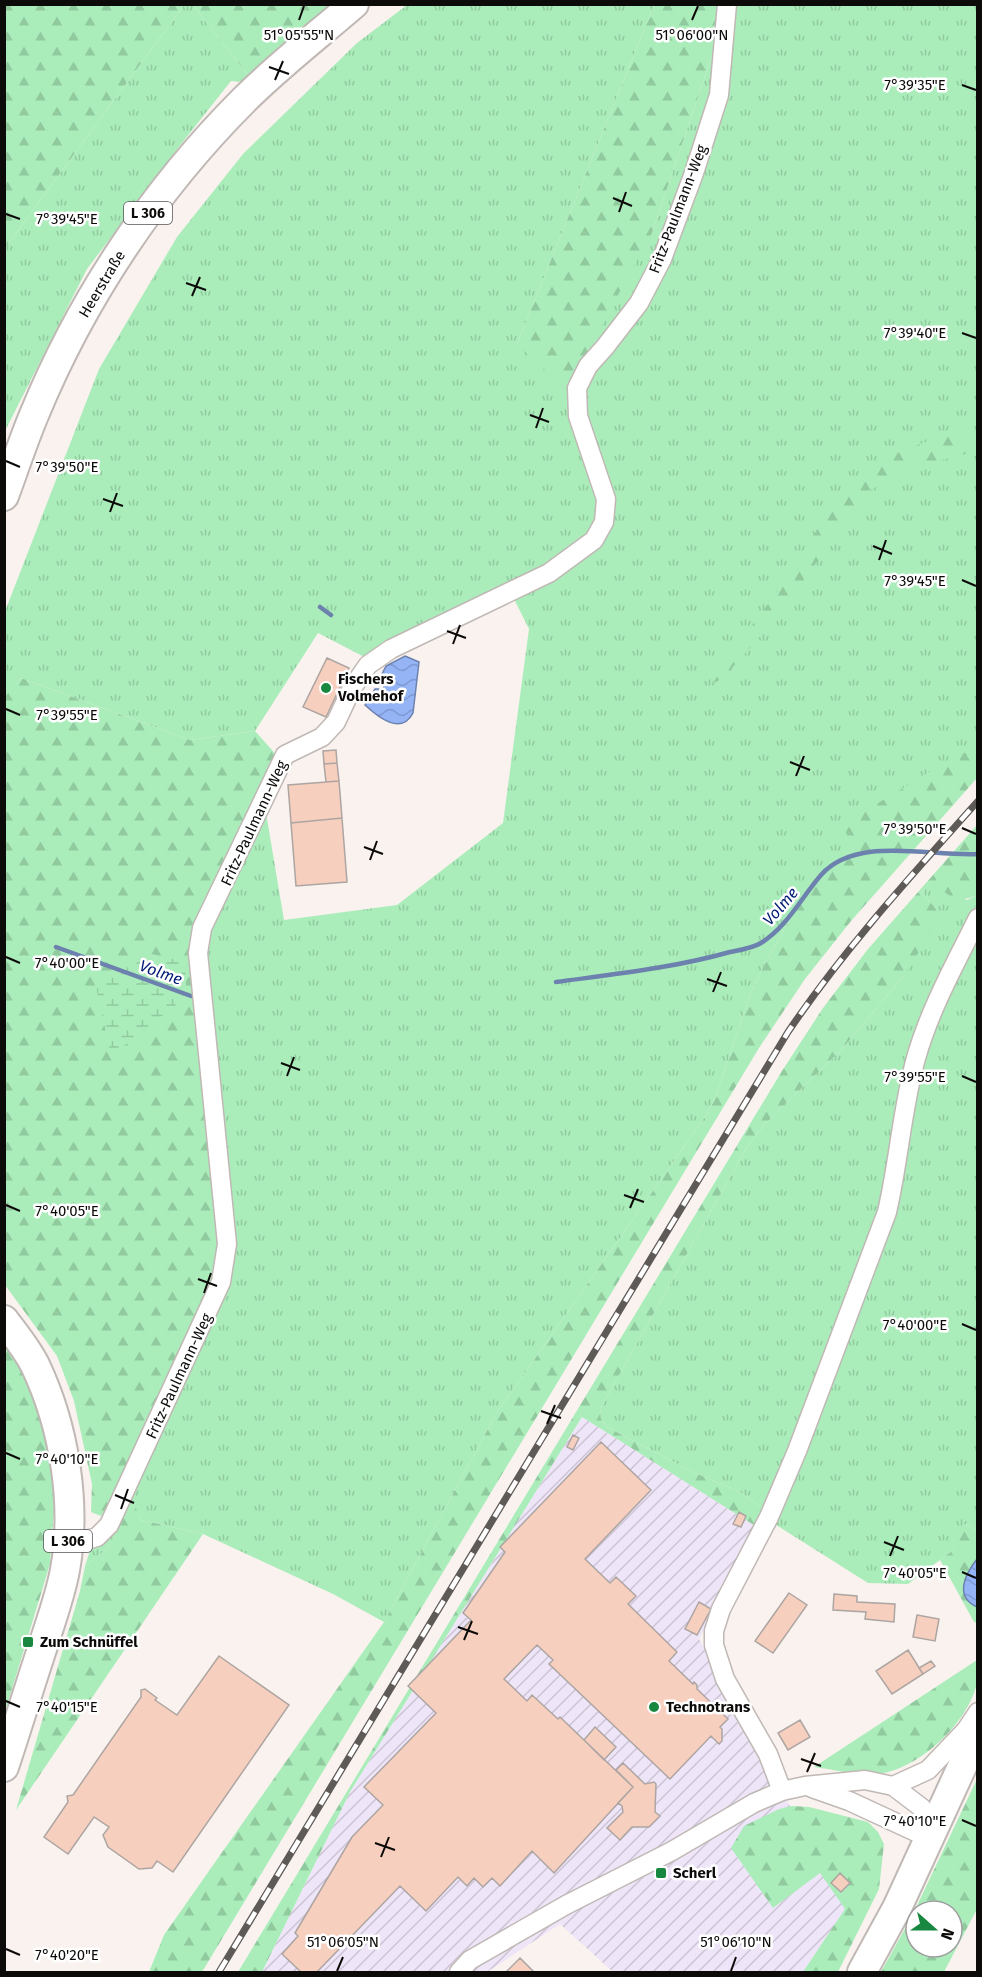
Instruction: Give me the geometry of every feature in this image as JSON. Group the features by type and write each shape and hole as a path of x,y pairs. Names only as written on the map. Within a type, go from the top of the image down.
{"main road":[{"name":"Heerstraße","path":"4,496 34,415 62,354 95,292 127,242 162,194 204,143 243,101 354,4"},
{"name":"L 306","path":"4,1320 34,1365 57,1424 69,1499 65,1571 4,1767"},
{"path":"862,1972 897,1908 978,1732"}],"street":[{"name":"Fritz-Paulmann-Weg","path":"68,1545 97,1537 109,1526 199,1335 221,1282 227,1244 198,953 202,928 285,755 322,737 336,722 352,688 368,665 391,649 549,573 594,540 604,522 606,499 578,416 577,388 588,366 605,348 639,303 662,259 694,173 719,95 727,4"},
{"path":"782,1791 768,1754 725,1679 714,1646 714,1631 721,1610 769,1517 797,1451 887,1212 916,1058 927,1024 978,918"},
{"path":"893,1786 928,1770 966,1730 978,1712"},
{"path":"459,1972 470,1960 566,1905 672,1851 754,1803 782,1791 805,1786 865,1780 893,1786 922,1808 929,1838"},
{"path":"805,1786 849,1801 929,1838"}],"shaded area":[{"path":"582,1417 757,1527 699,1639 846,1909 803,1972 613,1972 560,1924 487,1972 262,1972 350,1792"}],"green space":[{"path":"4,5 184,5 5,248"},
{"path":"184,5 193,5 254,83 231,81 87,269 5,431 5,248"},
{"path":"193,5 345,5 254,83"},
{"path":"407,5 654,5 517,344 652,233 729,5 977,5 977,753 851,843 809,886 751,992 716,1096 705,1117 496,1414 384,1622 333,1594 203,1534 141,1520 133,1502 107,1549 85,1566 91,1547 121,1518 203,1342 206,958 216,896 263,795 284,920 397,905 503,823 529,629 513,597 376,663 318,633 255,731 190,740 21,678 5,698 4,614 99,369 177,237 243,154 357,43"},
{"path":"654,5 729,5 652,233 566,390 517,344"},
{"path":"977,432 977,451 918,466 869,491 780,614 724,677 716,682 712,681 712,677 778,591 834,504 848,487 880,462 916,445"},
{"path":"21,678 190,740 255,731 280,759 216,896 198,1009 219,1249 213,1288 118,1489 101,1516 91,1512 92,1484 74,1401 57,1356 5,1285 4,698"},
{"path":"961,753 977,753 977,778 851,921 805,979 759,1048 202,1972 149,1972 164,1935 384,1622 496,1414 705,1117 716,1096 751,992 764,965 809,886 850,843 845,830 850,820"},
{"path":"977,825 977,895 957,899 932,881 922,892 936,909 937,923 903,977 842,1049 764,1125 747,1147 600,1409 601,1419 607,1427 693,1472 740,1492 765,1510 757,1527 582,1417 350,1792 262,1972 238,1972 782,1071 823,1008 868,949"},
{"path":"932,880 967,900 977,895 977,904 931,998 877,1218 765,1510 740,1492 693,1472 607,1427 601,1419 600,1409 747,1147 764,1125 842,1049 903,977 936,909 922,892"},
{"path":"977,934 977,1530 965,1524 956,1548 908,1584 868,1583 773,1523 892,1218 915,1087 928,1040"},
{"path":"139,951 186,962 186,997 111,1056 95,982"},
{"path":"5,1342 14,1355 49,1433 54,1511 50,1564 5,1712"},
{"path":"133,1501 141,1520 203,1534 16,1810 80,1591 85,1566 107,1549"},
{"path":"965,1524 977,1530 977,1623 974,1622 940,1560 956,1548 957,1529"},
{"path":"977,1660 977,1683 965,1711 943,1738 916,1760 879,1774 851,1773 814,1767"},
{"path":"977,1779 977,1909 964,1934 964,1899 920,1899"},
{"path":"792,1806 809,1807 868,1822 878,1832 884,1844 879,1889 838,1972 803,1972 845,1909 820,1873 773,1908 731,1848 744,1826 779,1809"},
{"path":"904,1930 904,1959 951,1959 944,1972 881,1972"}],"water":[{"path":"405,656 419,662 413,713 408,720 396,724 376,715 365,705 375,689 383,689 385,683 382,674 386,666"},
{"path":"977,1559 977,1607 966,1597 964,1585"}],"building":[{"name":"Fischers Volmehof","path":"327,658 349,668 326,717 303,707"},
{"path":"336,750 337,763 324,764 323,751"},
{"path":"337,763 339,781 326,782 324,764"},
{"path":"339,781 342,818 291,823 288,785"},
{"path":"342,818 347,882 296,886 291,823"},
{"path":"573,1435 579,1438 573,1450 567,1447"},
{"name":"Technotrans","path":"601,1442 651,1490 585,1559 610,1583 616,1577 636,1596 628,1604 677,1652 669,1661 693,1684 694,1682 697,1689 728,1719 720,1727 722,1741 719,1744 711,1736 670,1779 549,1664 553,1660 537,1645 504,1679 527,1701 532,1695 558,1719 560,1717 633,1787 554,1873 532,1851 500,1886 492,1878 483,1887 474,1878 467,1886 458,1877 426,1911 400,1886 317,1972 301,1972 282,1954 298,1936 295,1933 352,1837 383,1805 364,1787 436,1713 408,1686 471,1620 463,1613 505,1552 500,1547"},
{"path":"739,1512 746,1516 741,1527 733,1524"},
{"path":"789,1593 807,1605 773,1653 755,1641"},
{"path":"834,1594 857,1596 857,1602 895,1604 894,1622 865,1619 866,1612 833,1610"},
{"path":"699,1602 711,1609 697,1635 685,1629"},
{"path":"917,1615 939,1619 935,1641 913,1637"},
{"path":"908,1650 923,1674 892,1694 876,1671"},
{"path":"219,1656 289,1705 173,1872 157,1861 152,1868 139,1869 108,1847 103,1835 109,1827 94,1817 68,1854 44,1837 68,1802 67,1796 73,1795 141,1697 141,1690 145,1689 157,1698 155,1700 177,1715"},
{"path":"931,1661 935,1666 923,1674 919,1668"},
{"path":"800,1720 810,1737 788,1750 778,1733"},
{"path":"595,1727 616,1747 604,1760 584,1740"},
{"path":"623,1763 645,1784 654,1782 656,1784 655,1812 660,1816 649,1827 632,1827 620,1840 607,1828 623,1812 622,1806 618,1803 633,1787 616,1770"},
{"path":"840,1873 850,1883 841,1892 831,1883"},
{"path":"520,1958 534,1972 506,1972"}],"waterway":[{"name":"Volme","path":"320,607 331,615"},
{"name":"Volme","path":"556,982 709,958 758,945 779,929 821,875 836,863 854,855 895,851 978,854"},
{"name":"Volme","path":"56,947 191,996"}],"railway":[{"path":"219,1972 788,1032 855,942 978,801"}],"place":[{"name":"Fischers Volmehof","path":"326,688"},
{"name":"Zum Schnüffel","path":"28,1642"},
{"name":"Technotrans","path":"654,1707"},
{"name":"Scherl","path":"661,1873"}]}
